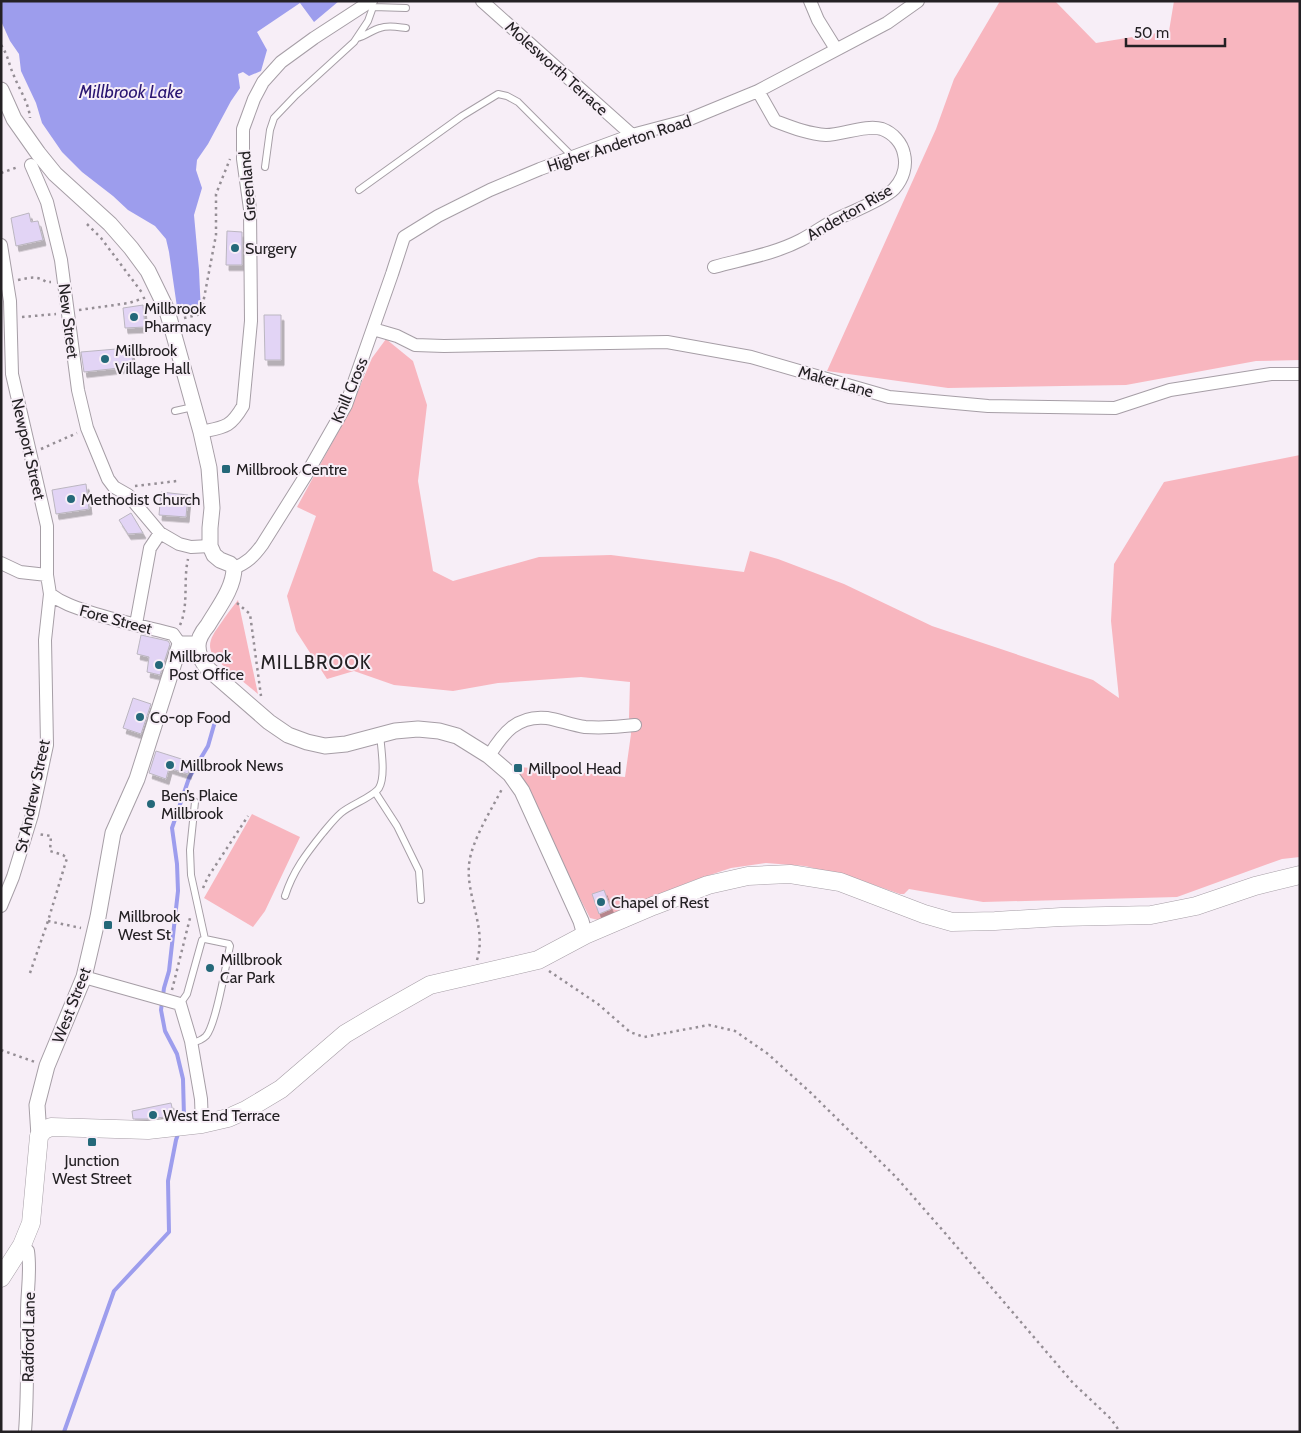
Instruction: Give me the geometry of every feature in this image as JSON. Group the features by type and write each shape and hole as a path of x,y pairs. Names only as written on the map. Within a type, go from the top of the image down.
{"main road":[{"path":"39,1136 44,1130 51,1127 148,1130 187,1126 228,1118 281,1090 345,1034 430,985 538,960 585,934 708,885 748,876 790,874 840,882 924,914 952,922 961,922 1152,915 1196,906 1255,886 1300,876"},
{"name":"West Street","path":"1,1278 22,1245 31,1223 39,1136"}],"street":[{"name":"Molesworth Terrace","path":"482,1 632,135"},
{"path":"810,1 818,20 836,49"},
{"name":"Higher Anderton Road","path":"373,329 404,237 438,216 490,190 573,157 632,135 686,121 758,91 888,23 918,1"},
{"name":"Greenland","path":"201,432 225,427 236,418 243,406 251,321 250,209 243,159 243,129 254,99 263,82 281,62 314,38 371,3"},
{"path":"1,90 14,119 38,154 55,174 110,224 131,248 148,271 152,295 166,308 177,342 209,468 212,508 210,546 214,556 234,568 234,578 201,635 198,644 200,657 207,668 269,722 288,735 307,742 325,746 346,744 395,730 418,729 439,731 456,736 489,756 510,774 522,791 585,934"},
{"name":"Anderton Rise","path":"714,267 770,252 800,240 834,220 894,190 903,176 906,160 903,147 894,136 882,129 866,129 827,135 800,131 774,121 758,91"},
{"name":"New Street","path":"27,165 47,202 56,212 78,390 87,428 108,479 114,487 128,495 160,533"},
{"name":"Newport Street","path":"1,245 10,301 12,374 47,526 47,575 50,594"},
{"name":"Maker Lane","path":"373,329 397,336 415,345 667,342 751,357 889,397 988,406 1115,408 1170,390 1271,374 1300,374"},
{"name":"Knill Cross","path":"234,568 246,563 255,555 286,510 306,476 346,405 373,329"},
{"path":"136,624 150,548 160,533 179,544 191,547 210,546"},
{"path":"1,563 20,572 47,575"},
{"name":"Fore Street","path":"50,594 60,602 114,620 136,624 176,639"},
{"name":"St Andrew Street","path":"1,906 13,877 32,815 47,745 45,640 50,594"},
{"path":"176,639 198,644"},
{"name":"West Street","path":"39,1136 37,1105 47,1066 84,977 98,917 113,834 136,779 176,639"},
{"path":"489,756 498,741 508,730 517,723 532,718 546,718 584,727 635,725"},
{"path":"84,977 175,1003 192,1043 201,1099 187,1126"},
{"name":"Radford Lane","path":"22,1245 28,1251 30,1267 27,1309 25,1432"}],"lane":[{"path":"265,167 270,130 274,118 296,94 357,38 368,21 371,3 406,8"},
{"path":"357,38 381,27 406,28"},
{"path":"359,190 462,116 498,94 518,102 573,157"},
{"path":"175,411 194,407"},
{"path":"285,896 296,868 332,823 340,814 379,789 382,780 380,734"},
{"path":"375,792 397,826 418,871 421,900"},
{"path":"195,802 190,850 190,875 205,938"},
{"path":"192,1043 206,1036 211,1028 230,946 226,942 205,938"},
{"path":"175,1003 187,994 200,943 205,938"}],"path":[{"path":"1,45 6,52 13,74 30,110 30,130 26,137"},
{"path":"1,173 27,165"},
{"path":"10,318 129,304 152,295 83,220"},
{"path":"7,282 36,277 46,282 64,280"},
{"path":"29,453 87,428"},
{"path":"128,495 134,486 177,481"},
{"path":"176,639 184,616 186,568 191,547"},
{"path":"225,595 250,614 261,696"},
{"path":"470,975 480,947 479,929 469,879 469,865 481,829 510,774"},
{"path":"27,832 51,836 50,851 68,858 30,973"},
{"path":"48,921 68,925"},
{"path":"538,960 541,966 598,1004 630,1032 644,1036 709,1025 735,1031 768,1054 812,1093 896,1177 952,1240 1073,1384 1111,1418 1120,1432"},
{"path":"1,1050 22,1057"}],"shaded area":[{"path":"1000,1 1055,1 1096,43 1169,31 1174,1 1300,1 1300,360 1256,361 1126,385 948,388 827,371 936,129 954,79"},
{"path":"386,339 413,361 427,405 418,481 433,571 453,581 539,557 611,555 744,572 750,551 778,559 844,584 932,626 1093,680 1119,698 1111,621 1114,564 1164,482 1300,455 1300,857 1282,859 1177,897 983,902 909,889 904,894 900,894 854,878 805,866 766,863 731,868 692,881 598,920 590,918 550,840 519,771 520,767 625,777 631,734 629,717 630,682 581,677 498,683 453,691 394,685 354,671 327,679 296,631 287,596 316,516 297,507 349,412 372,358"},
{"path":"238,600 258,694 219,662 211,652 210,643 214,633"},
{"path":"252,814 300,837 265,911 253,927 204,898"}],"water":[{"name":"Millbrook Lake","path":"1,1 339,1 314,22 300,3 257,32 267,50 261,71 249,76 243,72 238,74 240,88 197,160 196,170 202,188 194,215 201,313 178,314 166,239 155,226 128,210 82,172 62,152 42,123 36,103 21,71 19,54 10,41 1,21"}],"building":[{"path":"29,213 31,222 38,221 43,240 16,246 11,218"},
{"name":"Surgery","path":"227,231 242,232 242,265 226,265"},
{"name":"Millbrook Pharmacy","path":"143,305 145,327 125,328 123,308"},
{"path":"264,315 281,315 281,360 265,360"},
{"name":"Millbrook Village Hall","path":"128,348 131,351 133,362 128,367 84,372 81,352"},
{"name":"Methodist Church","path":"86,484 89,509 56,514 52,490"},
{"path":"161,492 188,495 186,517 159,515"},
{"path":"131,513 143,533 128,534 119,520"},
{"path":"141,635 168,641 170,644 160,675 147,672 149,657 137,654"},
{"name":"Co-op Food","path":"133,698 151,704 141,734 123,728"},
{"name":"Millbrook News","path":"156,751 191,762 188,774 169,768 166,779 149,773"},
{"name":"Chapel of Rest","path":"604,890 611,909 599,914 592,894"},
{"name":"West End Terrace","path":"171,1103 174,1116 133,1119 132,1111"}],"waterway":[{"path":"182,1122 184,1117 183,1079 177,1054 165,1031 161,1010 169,971 178,891 177,864 172,828 189,778 208,746 216,718"},
{"path":"64,1432 114,1291 169,1232 168,1181 179,1131"}],"place":[{"name":"Surgery","path":"235,248"},
{"name":"Millbrook Pharmacy","path":"134,317"},
{"name":"Millbrook Village Hall","path":"105,359"},
{"name":"Millbrook Centre","path":"226,469"},
{"name":"Methodist Church","path":"71,499"},
{"name":"Millbrook Post Office","path":"159,665"},
{"name":"Co-op Food","path":"140,717"},
{"name":"Millbrook News","path":"170,765"},
{"name":"Millpool Head","path":"518,768"},
{"name":"Ben’s Plaice Millbrook","path":"151,804"},
{"name":"Chapel of Rest","path":"601,902"},
{"name":"Millbrook West St","path":"108,925"},
{"name":"Millbrook Car Park","path":"210,968"},
{"name":"West End Terrace","path":"153,1115"},
{"name":"Junction West Street","path":"92,1142"}],"district":[{"name":"MILLBROOK","path":"316,662"}]}
